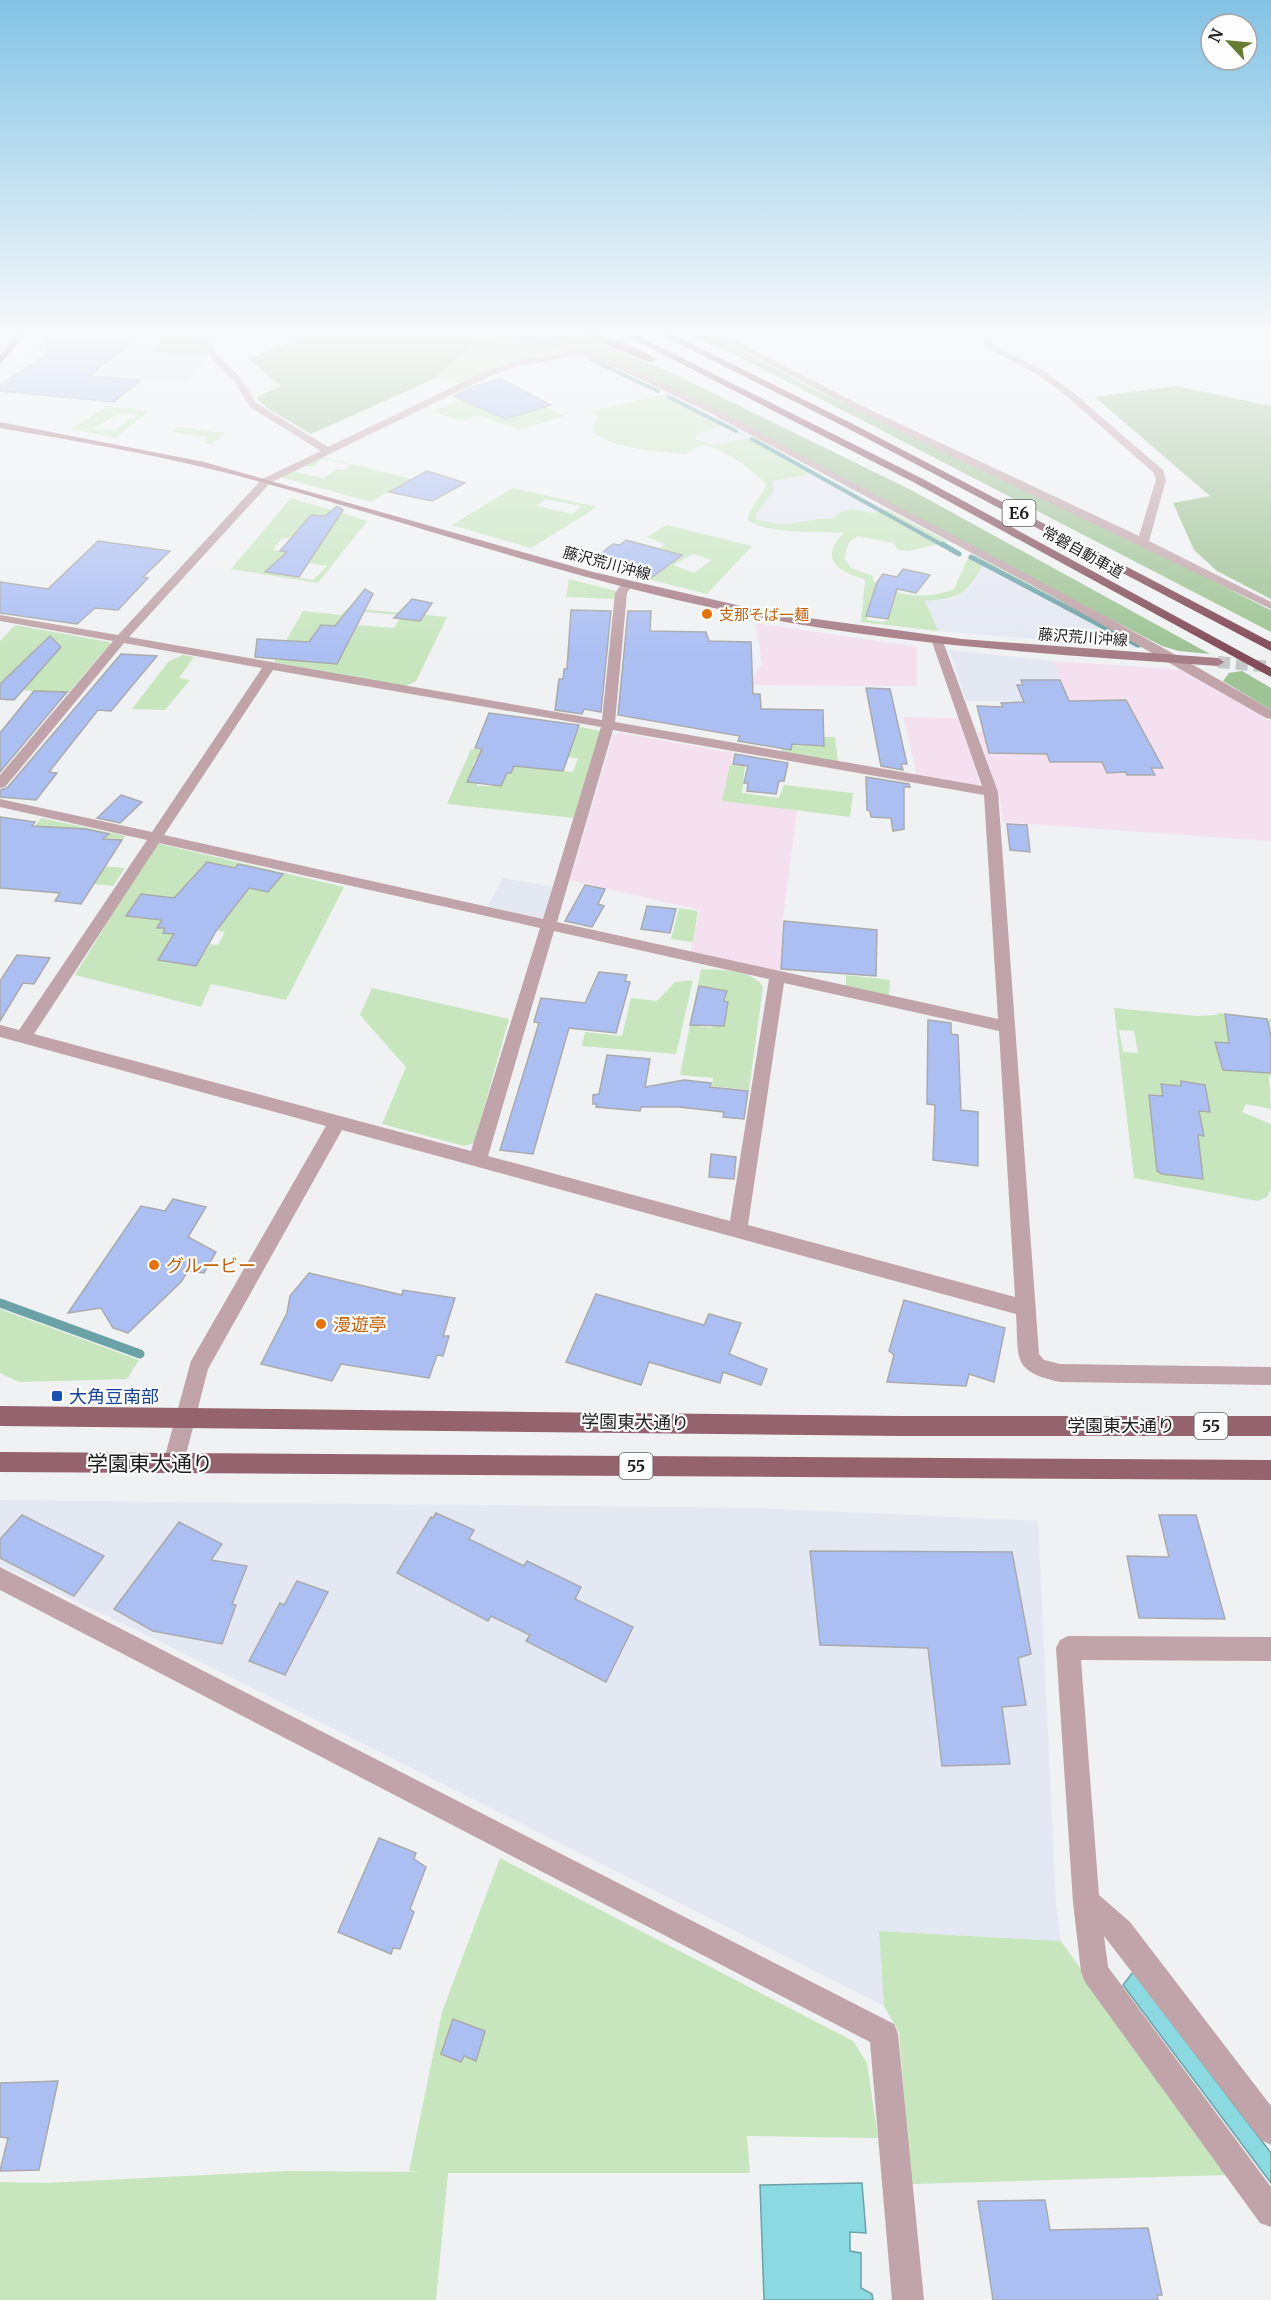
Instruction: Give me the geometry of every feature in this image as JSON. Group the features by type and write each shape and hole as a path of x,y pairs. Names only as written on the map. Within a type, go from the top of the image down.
{"highway":[{"path":"826,438 919,481"},
{"name":"常磐自動車道","path":"834,438 919,481 1271,673"},
{"name":"常磐自動車道","path":"874,438 1271,647"}],"main road":[{"name":"藤沢荒川沖線","path":"71,438 144,452 266,481 627,584 781,618 937,639 1218,662"},
{"name":"学園東大通り","path":"0,1416 901,1426 1271,1426"},
{"name":"学園東大通り","path":"0,1462 1271,1470"}],"street":[{"path":"307,438 328,451"},
{"path":"0,784 121,639 266,481 355,438"},
{"path":"761,438 1178,660 1271,715"},
{"path":"922,438 1143,542 1271,606"},
{"path":"1120,438 1159,472 1161,480 1143,542"},
{"path":"477,1159 608,726 621,593 627,584"},
{"path":"0,618 991,792"},
{"path":"937,639 991,792 1029,1357 1038,1368 1060,1373 1271,1376"},
{"path":"23,1037 270,666"},
{"path":"0,803 1008,1027"},
{"path":"738,1230 777,977"},
{"path":"0,1031 1024,1308"},
{"path":"174,1463 198,1367 338,1121"},
{"path":"0,1578 884,2034 908,2300"},
{"path":"1271,1649 1068,1648 1086,1902 1095,1972 1271,2212"},
{"path":"1086,1902 1120,1932 1271,2130"}],"shaded area":[{"path":"696,438 746,438 714,445"},
{"path":"818,473 888,510 873,513 853,509 833,519 822,517 794,524 777,525 756,519 755,516 774,490 773,481"},
{"path":"983,565 1140,648 938,631 924,601 954,599 971,586"},
{"path":"755,623 917,647 917,686 749,685 762,663"},
{"path":"949,650 1053,661 1083,730 1032,730 1020,701 966,701"},
{"path":"1053,661 1184,670 1271,722 1271,841 1003,822 1000,799 978,732 1083,729"},
{"path":"904,717 959,718 980,783 976,786 917,777"},
{"path":"620,733 733,753 723,801 797,810 783,919 780,971 690,954 700,910 570,880 613,735"},
{"path":"503,878 553,887 545,916 537,919 488,906"},
{"path":"0,1500 754,1508 1038,1521 1056,1905 1061,1941 880,1931 884,2006 159,1641 0,1565"}],"green space":[{"path":"207,438 219,438 212,444 204,443"},
{"path":"696,438 714,445 755,438 818,473 773,481 774,490 755,516 756,519 784,524 833,519 841,512 853,509 873,513 888,510 948,542 909,551 898,550 894,543 858,536 849,542 844,558 851,568 873,576 873,581 882,586 892,591 923,596 954,589 968,558 975,555 1145,646 1140,648 983,565 960,594 925,601 938,631 861,622 865,579 840,568 832,557 836,542 844,533 780,530 757,525 748,520 752,507 766,485 745,466 714,448 698,446 686,454 638,449 604,439","holes":["892,605 888,620 883,622 867,620 869,606"]},
{"path":"765,438 805,438 911,490 1210,654 1179,651 1162,646"},
{"path":"897,438 917,438 1155,551 1271,610 1271,632"},
{"path":"1143,438 1271,438 1271,599 1217,571 1194,550 1173,503 1210,496"},
{"path":"323,457 411,479 371,502 280,477","holes":["323,458 351,465 344,470 337,469 324,478 294,472 306,466 314,467"]},
{"path":"513,488 597,507 531,548 452,525","holes":["545,499 580,506 572,514 537,506"]},
{"path":"291,498 367,521 318,583 231,569","holes":["311,515 325,516 288,552 273,550 282,538 295,534","280,558 327,566 313,580 266,572"]},
{"path":"667,525 752,546 707,594 628,574 665,544 647,537","holes":["693,554 712,560 694,573 673,565"]},
{"path":"569,579 616,591 615,599 566,597"},
{"path":"348,608 447,617 416,681 404,687 274,662 303,611 341,615","holes":["364,612 401,615 394,628 356,625"]},
{"path":"15,625 110,644 68,693 0,689 0,641"},
{"path":"183,655 194,657 179,678 190,680 165,710 132,709 169,661"},
{"path":"1242,671 1271,688 1271,710 1223,681 1229,673"},
{"path":"580,727 602,731 574,818 447,804 471,749 566,756","holes":["550,756 578,758 573,772 545,769","476,759 481,759 501,786 477,786 476,767 472,766"]},
{"path":"824,737 835,737 838,762 782,752 780,745 824,746"},
{"path":"730,765 745,766 742,793 779,798 784,785 853,793 850,817 722,801"},
{"path":"41,818 126,836 123,839 92,837 75,864 125,868 113,886 63,881 5,868"},
{"path":"156,843 344,887 286,1000 211,984 201,1007 75,975","holes":["239,864 282,874 283,874 268,892 224,881","164,917 221,924 218,931 225,932 218,945 210,944 196,965 159,960 174,934 163,933 165,928 157,928"]},
{"path":"679,908 698,911 693,942 671,939"},
{"path":"701,969 726,970 744,974 758,981 763,987 749,1090 712,1086 713,1078 680,1075","holes":["699,986 726,992 726,1013 711,1028 691,1025"]},
{"path":"846,975 890,980 889,996 846,986"},
{"path":"693,980 676,1054 582,1046 585,1032 622,1036 631,998 657,1001 675,982"},
{"path":"372,988 509,1019 474,1143 464,1146 382,1124 406,1067 360,1015"},
{"path":"1114,1008 1197,1016 1217,1015 1218,1013 1271,1020 1271,1046 1229,1039 1223,1070 1271,1073 1269,1078 1271,1109 1246,1104 1242,1112 1271,1124 1271,1188 1267,1197 1258,1201 1134,1178","holes":["1119,1030 1134,1031 1138,1053 1123,1052","1181,1081 1201,1084 1210,1112 1199,1111 1196,1145 1199,1146 1203,1179 1162,1174 1157,1171 1153,1137 1154,1114 1151,1113 1149,1095 1163,1096 1161,1084 1181,1086"]},
{"path":"0,1309 139,1360 127,1379 19,1382 0,1373"},
{"path":"500,1858 853,2041 867,2063 878,2138 747,2136 750,2173 448,2173 436,2300 0,2300 0,2182 45,2183 287,2171 420,2172 409,2171 442,2012"},
{"path":"879,1931 1061,1941 1227,2175 911,2184 899,2033 884,2006"}],"water":[{"path":"1133,1972 1271,2153 1271,2183 1123,1985"},
{"path":"862,2183 866,2233 850,2232 850,2251 861,2253 861,2288 872,2294 873,2300 764,2300 760,2185"}],"building":[{"path":"427,471 465,483 432,501 389,492"},
{"path":"337,506 343,510 299,577 265,572 287,552 280,551 311,515 325,516"},
{"path":"626,540 682,555 651,578 593,560 613,544 620,545"},
{"path":"98,541 170,551 143,577 148,578 118,610 95,608 77,624 0,613 0,582 48,589"},
{"path":"903,569 930,575 916,593 897,589 888,619 866,616 877,582 883,574 897,577"},
{"path":"365,589 373,594 337,664 255,657 257,639 309,642 321,625 335,626"},
{"path":"412,599 432,603 420,621 394,618"},
{"path":"571,610 611,611 601,712 584,709 582,714 555,710 559,679 563,679 564,669 567,669"},
{"path":"628,611 651,611 650,631 706,632 709,641 751,642 753,694 760,694 761,709 823,710 824,746 792,744 791,750 738,741 740,736 618,715"},
{"path":"50,636 61,647 14,700 0,699 0,684"},
{"path":"121,654 157,656 111,711 98,710 49,772 57,773 36,800 0,797 0,790 7,788"},
{"path":"1021,680 1060,680 1069,701 1126,700 1163,768 1151,768 1155,775 1127,775 1126,772 1107,773 1102,762 1050,762 1047,754 989,753 977,706 1003,707 1001,703 1024,702 1017,685 1023,685"},
{"path":"866,688 890,689 907,764 901,764 903,770 881,766"},
{"path":"34,691 67,692 0,772 0,733"},
{"path":"489,713 579,725 563,771 514,766 511,773 507,773 501,786 467,782 482,749 475,748"},
{"path":"735,754 788,763 784,781 779,781 776,794 747,791 748,783 744,783 748,766 733,764"},
{"path":"866,777 909,784 910,787 904,787 904,829 893,831 891,818 871,817 870,811 867,810"},
{"path":"121,795 142,802 120,823 97,818"},
{"path":"0,817 35,822 32,826 86,829 109,834 103,839 122,840 81,904 55,901 60,893 0,888"},
{"path":"1007,824 1027,825 1030,852 1010,850"},
{"path":"207,862 235,868 238,864 283,874 268,892 249,888 216,931 196,966 158,960 174,934 163,933 165,928 157,928 162,920 126,916 141,894 174,898"},
{"path":"585,885 605,889 598,904 604,906 592,927 565,921"},
{"path":"647,906 676,909 670,933 641,929"},
{"path":"784,921 877,930 876,976 781,969"},
{"path":"17,955 50,958 34,984 23,983 0,1021 0,981"},
{"path":"599,972 627,975 625,981 630,982 616,1033 569,1028 533,1154 500,1150 539,1023 534,1022 541,998 585,1003"},
{"path":"699,986 727,991 724,1001 728,1002 724,1026 690,1025"},
{"path":"1225,1014 1267,1019 1271,1037 1271,1073 1223,1070 1215,1042 1229,1043"},
{"path":"928,1020 951,1023 951,1034 958,1035 961,1110 978,1112 978,1166 933,1160 935,1105 927,1104"},
{"path":"607,1055 650,1059 645,1087 684,1080 711,1083 710,1087 748,1091 744,1119 723,1117 724,1112 679,1107 641,1107 640,1111 596,1107 597,1104 593,1104 593,1095 599,1094"},
{"path":"1181,1081 1205,1085 1210,1112 1199,1111 1204,1136 1198,1135 1203,1179 1162,1174 1157,1171 1149,1095 1163,1096 1161,1084 1181,1086"},
{"path":"711,1154 736,1157 734,1179 709,1177"},
{"name":"グルービー","path":"173,1199 206,1207 188,1237 216,1252 204,1273 188,1271 181,1282 128,1333 113,1328 101,1308 68,1313 141,1206 165,1211"},
{"path":"309,1273 402,1295 403,1290 455,1298 443,1336 449,1336 443,1356 437,1355 429,1378 341,1364 332,1381 261,1364 287,1313 290,1296"},
{"path":"596,1294 704,1325 709,1314 741,1323 729,1354 767,1369 761,1385 723,1372 720,1383 649,1362 641,1385 566,1362"},
{"path":"904,1300 1005,1328 994,1382 969,1374 966,1386 887,1382 894,1355 889,1351"},
{"path":"436,1513 474,1530 469,1539 524,1566 527,1561 581,1587 575,1599 633,1627 606,1682 526,1641 530,1635 491,1616 488,1621 397,1573 431,1517 433,1518"},
{"path":"22,1515 104,1556 74,1596 0,1558 0,1539"},
{"path":"1159,1515 1196,1515 1225,1619 1139,1618 1127,1556 1169,1557"},
{"path":"179,1522 222,1544 211,1560 247,1566 232,1604 236,1605 222,1644 153,1631 114,1609"},
{"path":"810,1551 1012,1552 1031,1654 1018,1658 1026,1705 1002,1707 1010,1764 942,1766 928,1648 820,1645"},
{"path":"297,1581 328,1592 285,1675 249,1661 280,1603 284,1605"},
{"path":"379,1838 416,1853 414,1859 426,1867 410,1909 414,1912 400,1949 393,1948 391,1954 338,1932"},
{"path":"453,2019 485,2031 476,2061 464,2056 461,2062 441,2054"},
{"path":"58,2081 39,2170 0,2171 8,2138 0,2137 0,2083"},
{"path":"1045,2200 1050,2230 1148,2228 1162,2295 1157,2295 1158,2300 993,2300 978,2201"}],"waterway":[{"path":"752,439 944,546"},
{"path":"942,544 959,554"},
{"path":"971,557 1138,645"},
{"path":"0,1303 140,1354"}],"tunnel":[{"path":"1218,662 1271,667"}],"place":[{"name":"支那そば一麺","path":"707,614"},
{"name":"グルービー","path":"154,1265"},
{"name":"漫遊亭","path":"321,1324"},
{"name":"大角豆南部","path":"57,1396"}]}
